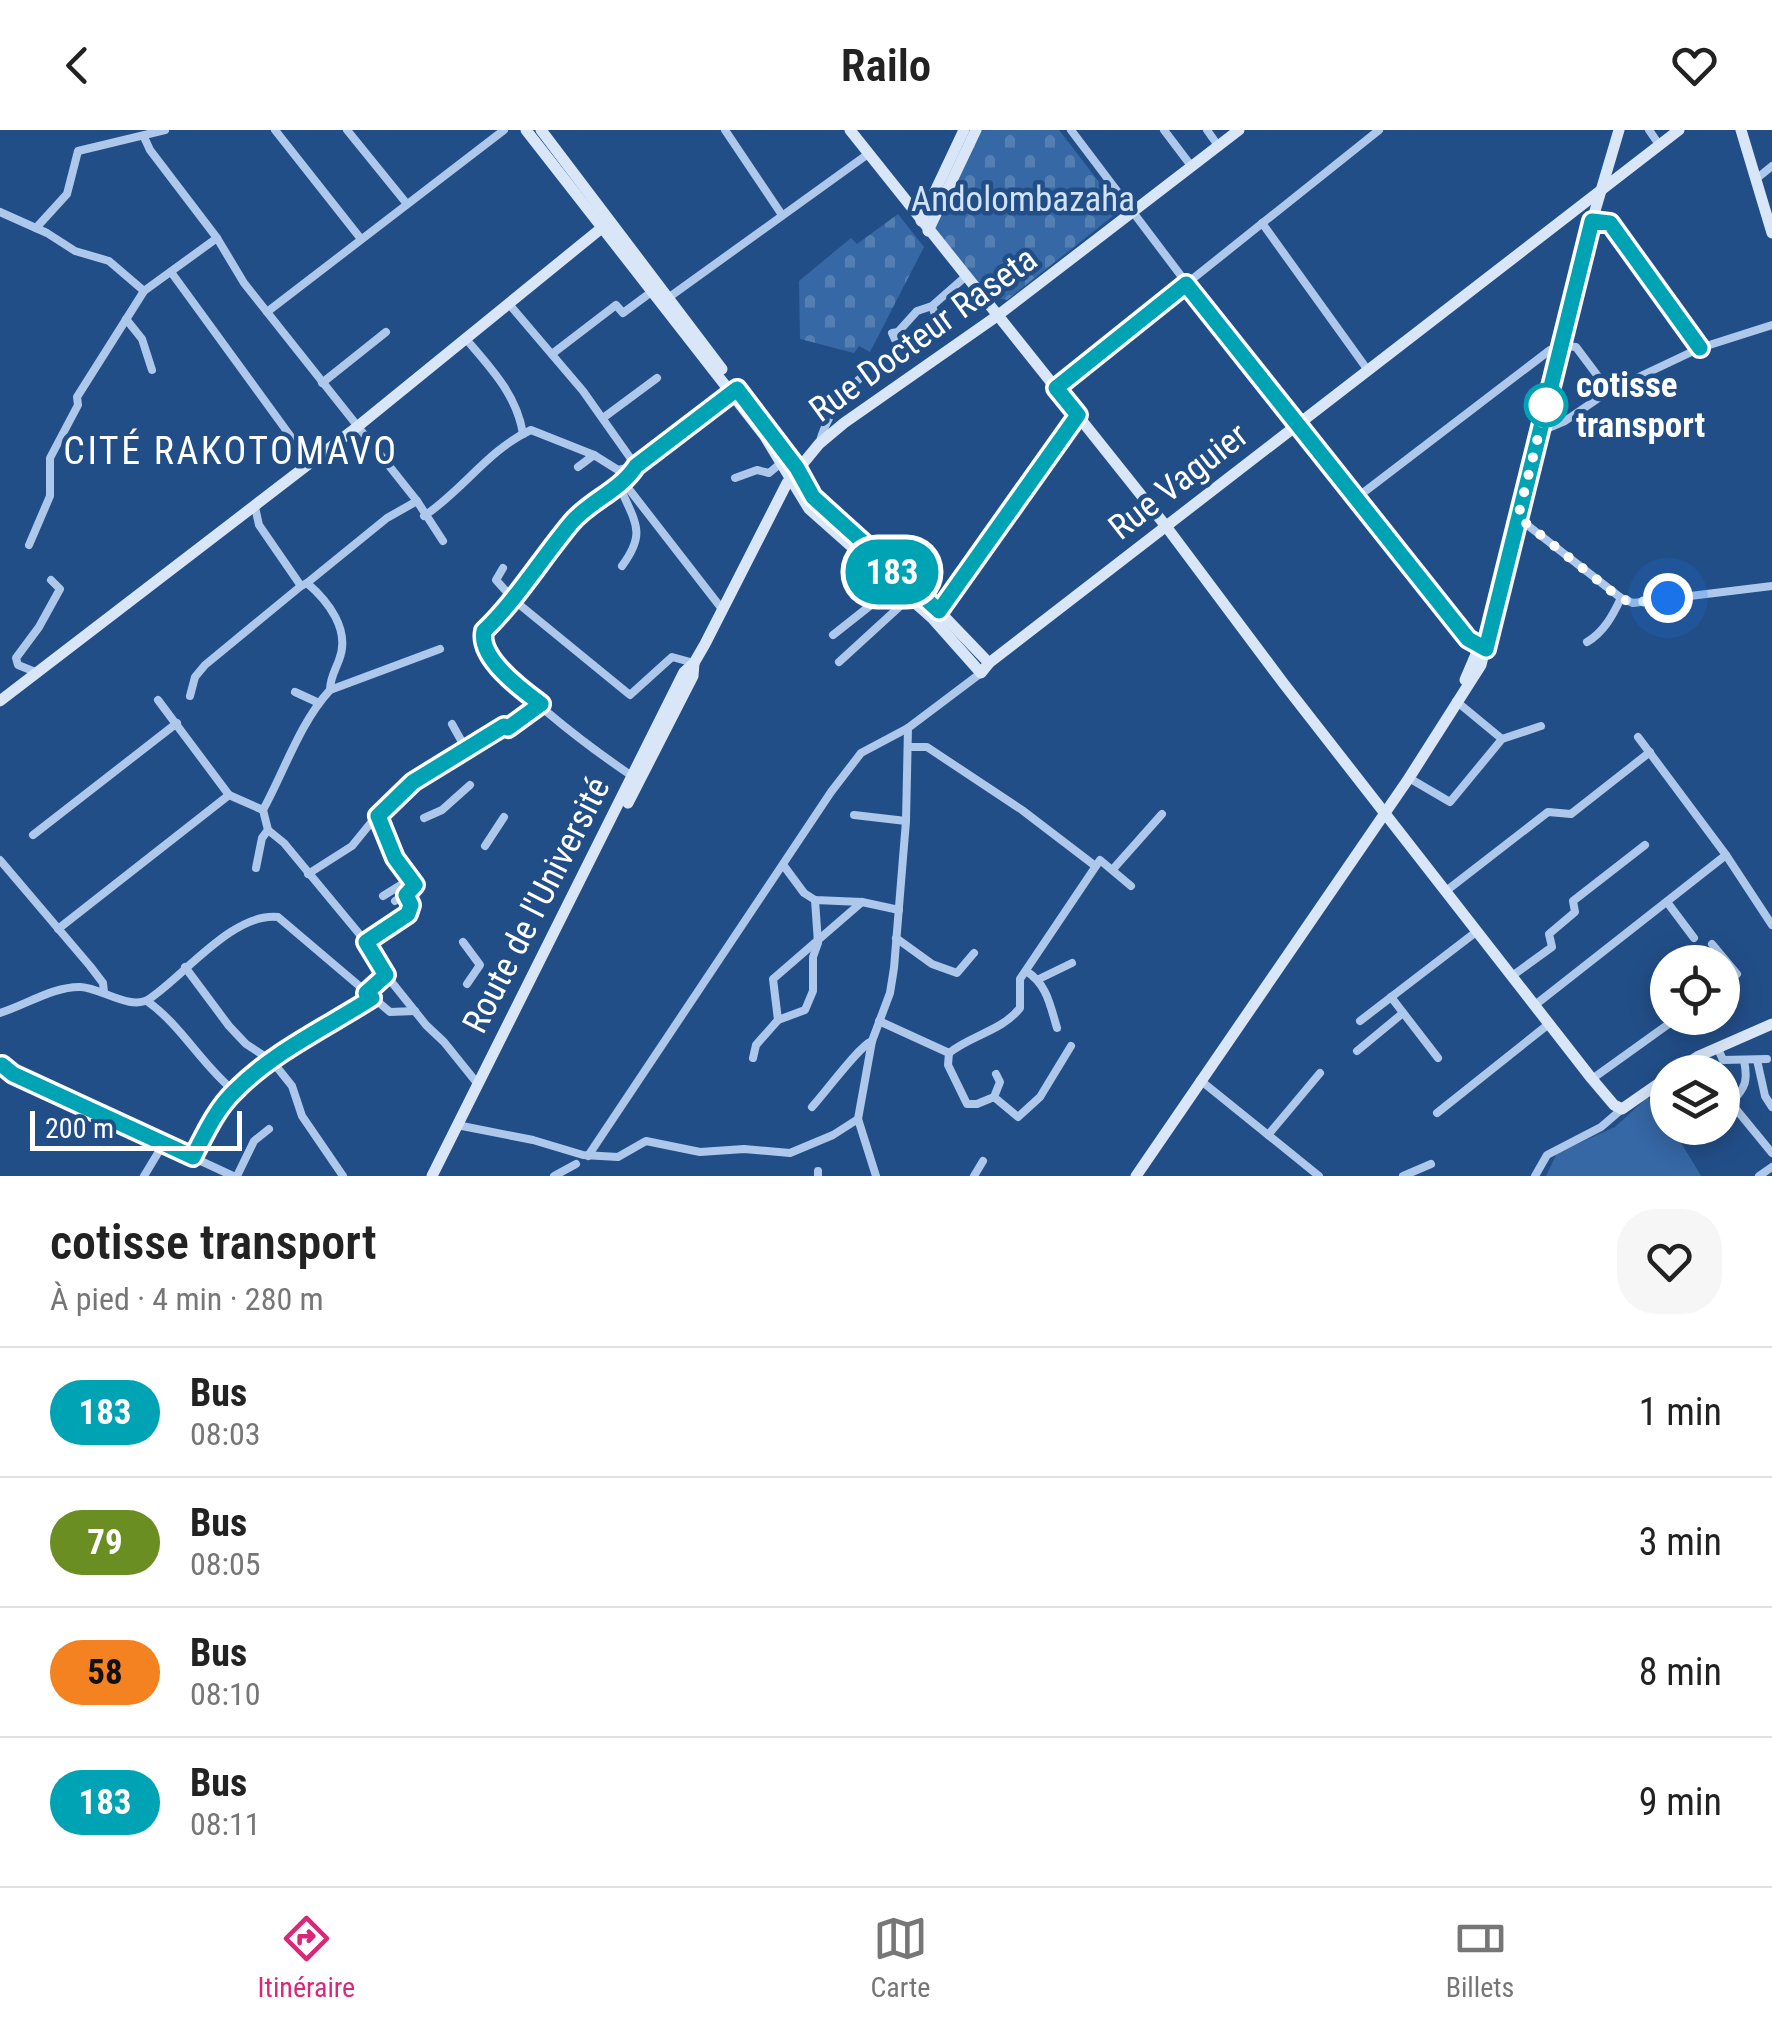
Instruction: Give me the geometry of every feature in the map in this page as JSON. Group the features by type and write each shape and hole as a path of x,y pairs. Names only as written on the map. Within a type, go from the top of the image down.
{"street":[{"path":"36,228 67,194 78,151 165,130"},
{"path":"274,130 361,240"},
{"path":"347,130 407,204"},
{"path":"267,312 504,130"},
{"path":"526,130 668,298 793,474 985,668 908,728 861,754 830,792 784,866 585,1156 554,1176"},
{"path":"540,130 650,292 734,391 781,463 793,474 809,508 909,598 936,615"},
{"path":"725,130 782,216"},
{"path":"850,130 1166,525 1284,684 1592,1080 1617,1108 1622,1108"},
{"path":"925,226 964,130"},
{"path":"925,226 976,130"},
{"path":"1071,130 1354,499 1468,639 1486,649"},
{"path":"1164,130 1192,166"},
{"path":"1207,130 1219,147"},
{"name":"Rue Docteur Raseta","path":"793,474 844,422 997,316 1240,130"},
{"path":"1056,388 1379,130"},
{"path":"1136,1176 1386,812 1481,665 1592,221 1619,130"},
{"path":"1649,130 1660,146"},
{"name":"Rue Vaguier","path":"985,668 1679,130"},
{"path":"1741,130 1772,234"},
{"path":"144,137 217,238 244,283 417,501 443,541"},
{"path":"668,298 868,154"},
{"path":"1755,179 1772,166"},
{"path":"0,212 75,251 109,260 144,291"},
{"path":"1592,221 1610,223 1700,348"},
{"path":"1262,223 1367,369"},
{"path":"0,701 357,427 606,224"},
{"path":"29,545 50,496 50,458 78,405 76,397 144,291 217,238"},
{"path":"171,272 310,463"},
{"path":"900,350 892,333 965,277"},
{"path":"552,354 616,305 624,312 650,292"},
{"path":"509,304 603,418 636,466"},
{"path":"819,444 825,421 844,392 868,370 939,326 932,306"},
{"path":"126,318 142,339 152,370"},
{"path":"909,322 918,338"},
{"path":"1539,432 1565,421 1609,391 1700,348 1772,324"},
{"path":"322,383 386,332"},
{"path":"466,338 502,381 523,434"},
{"path":"1354,499 1550,350 1576,347 1609,391"},
{"path":"603,418 657,378"},
{"path":"424,516 523,434 540,432 618,470 636,466 734,391"},
{"path":"936,615 1078,415"},
{"path":"578,467 594,455"},
{"path":"735,478 757,470 770,472 781,463"},
{"path":"622,566 636,548 639,534 622,492 636,466"},
{"name":"Route de l'Université","path":"434,1176 684,672 694,663 793,474"},
{"path":"626,486 574,518 515,600 484,631 483,642 492,658 541,704 632,776"},
{"path":"626,486 722,609"},
{"path":"190,696 205,665 387,518 417,501"},
{"path":"255,507 260,524 304,585 328,601 339,627 342,650 330,690"},
{"path":"1518,517 1620,598 1633,603 1772,586"},
{"path":"503,568 496,580 515,600 630,696 672,657 694,663"},
{"path":"38,672 18,665 16,658 39,628 60,590 51,580"},
{"path":"834,635 895,586"},
{"path":"839,662 909,598"},
{"path":"1587,642 1613,616 1620,598"},
{"path":"440,649 330,690 319,703 263,810 268,830 284,843 366,942 386,975 477,1083"},
{"name":"Route de l'Université","path":"434,1176 693,676 694,663"},
{"path":"295,692 319,703"},
{"path":"1459,696 1502,739"},
{"path":"158,700 228,795 263,810"},
{"path":"308,874 352,846 413,782 504,726 508,728 541,704"},
{"path":"33,836 176,723"},
{"path":"452,724 467,751"},
{"path":"1408,778 1450,802 1502,739 1542,726"},
{"path":"876,1176 858,1119 872,1041 890,993 906,821 908,728"},
{"path":"1638,737 1726,855 1772,926"},
{"path":"910,747 927,747 1022,810 1094,865"},
{"path":"1446,891 1548,812 1571,814 1650,752"},
{"path":"424,818 442,810 470,786"},
{"path":"58,929 228,795"},
{"path":"1114,868 1162,814"},
{"path":"854,815 906,821"},
{"path":"378,816 395,858 415,885 396,901"},
{"path":"484,846 504,817"},
{"path":"256,868 262,838 268,830"},
{"path":"1512,976 1552,947 1550,934 1575,912 1573,901 1645,845"},
{"path":"1535,1005 1726,855"},
{"path":"0,860 103,983 104,992"},
{"path":"949,1053 1020,1008 1020,980 1094,865 1100,860 1131,886"},
{"path":"784,866 815,900 862,902 899,910"},
{"path":"382,896 409,880"},
{"path":"366,942 408,914 411,905 406,895"},
{"path":"753,1058 756,1045 778,1020 805,1010 813,991 813,957 818,943 815,900"},
{"path":"778,1020 773,979 862,902"},
{"path":"1667,902 1694,938"},
{"path":"0,1013 66,988 84,987 132,1002 147,1000 185,967 254,920 278,917 390,1012 415,1011"},
{"path":"1360,1021 1476,932"},
{"path":"896,938 932,964 957,973 974,954"},
{"path":"463,942 480,965 466,984"},
{"path":"1039,979 1072,963"},
{"path":"185,967 229,1026 246,1044 272,1061 292,1086 302,1116 342,1176"},
{"path":"1026,970 1039,979 1057,1028"},
{"path":"193,1157 209,1124 234,1091 369,996 386,975"},
{"path":"1391,998 1438,1058"},
{"path":"147,1000 178,1026 220,1080 234,1091"},
{"path":"1358,1051 1403,1013"},
{"path":"879,1022 949,1053"},
{"path":"1436,1113 1550,1024"},
{"path":"1707,1055 1772,1024"},
{"path":"1592,1080 1654,1035"},
{"path":"812,1108 849,1066 860,1046 872,1041"},
{"path":"994,1097 1018,1117 1040,1097 1071,1046"},
{"path":"1718,1049 1723,1060 1767,1058"},
{"path":"949,1053 948,1065 967,1104 994,1097 1000,1082 996,1074"},
{"path":"1744,1060 1748,1080 1731,1103 1772,1153"},
{"path":"1756,1060 1772,1107"},
{"path":"2,1065 13,1074 235,1176 254,1140 269,1129"},
{"path":"1268,1135 1320,1073"},
{"path":"1200,1080 1319,1176"},
{"path":"1535,1176 1547,1156 1601,1127 1650,1089"},
{"path":"462,1126 533,1140 585,1156 618,1156 646,1141 700,1152 744,1149 790,1153 833,1135 858,1119"},
{"path":"144,1176 164,1142"},
{"path":"974,1176 983,1161"},
{"path":"575,1176 576,1164"},
{"path":"1403,1176 1431,1164"},
{"path":"1759,1176 1772,1167"}],"green space":[{"name":"Andolombazaha","path":"979,130 1059,130 1116,204 1113,216 1007,300 990,297 932,226"},
{"path":"898,214 924,247 870,352 859,346 854,353 800,339 799,281 851,238 857,244"},
{"path":"1648,1097 1650,1145 1682,1145 1701,1176 1546,1176 1557,1153 1615,1127"}],"bus line":[{"name":"183","path":"2,1065 13,1074 193,1157 209,1124 234,1091 272,1061 372,998 366,993 386,975 366,942 408,914 411,905 406,895 415,885 395,858 378,816 413,782 504,726 508,728 541,704 492,658 483,642 484,631 515,601 574,518 624,484 636,466 737,389 797,468 813,497 939,611 1078,415 1056,388 1186,284 1468,639 1486,649 1592,221 1610,223 1700,348"}],"place":[{"name":"cotisse transport","path":"1546,405"}],"district":[{"name":"CITÉ RAKOTOMAVO","path":"231,451"}],"route":[{"path":"1546,405 1518,517 1620,598 1633,603 1668,598"}]}
